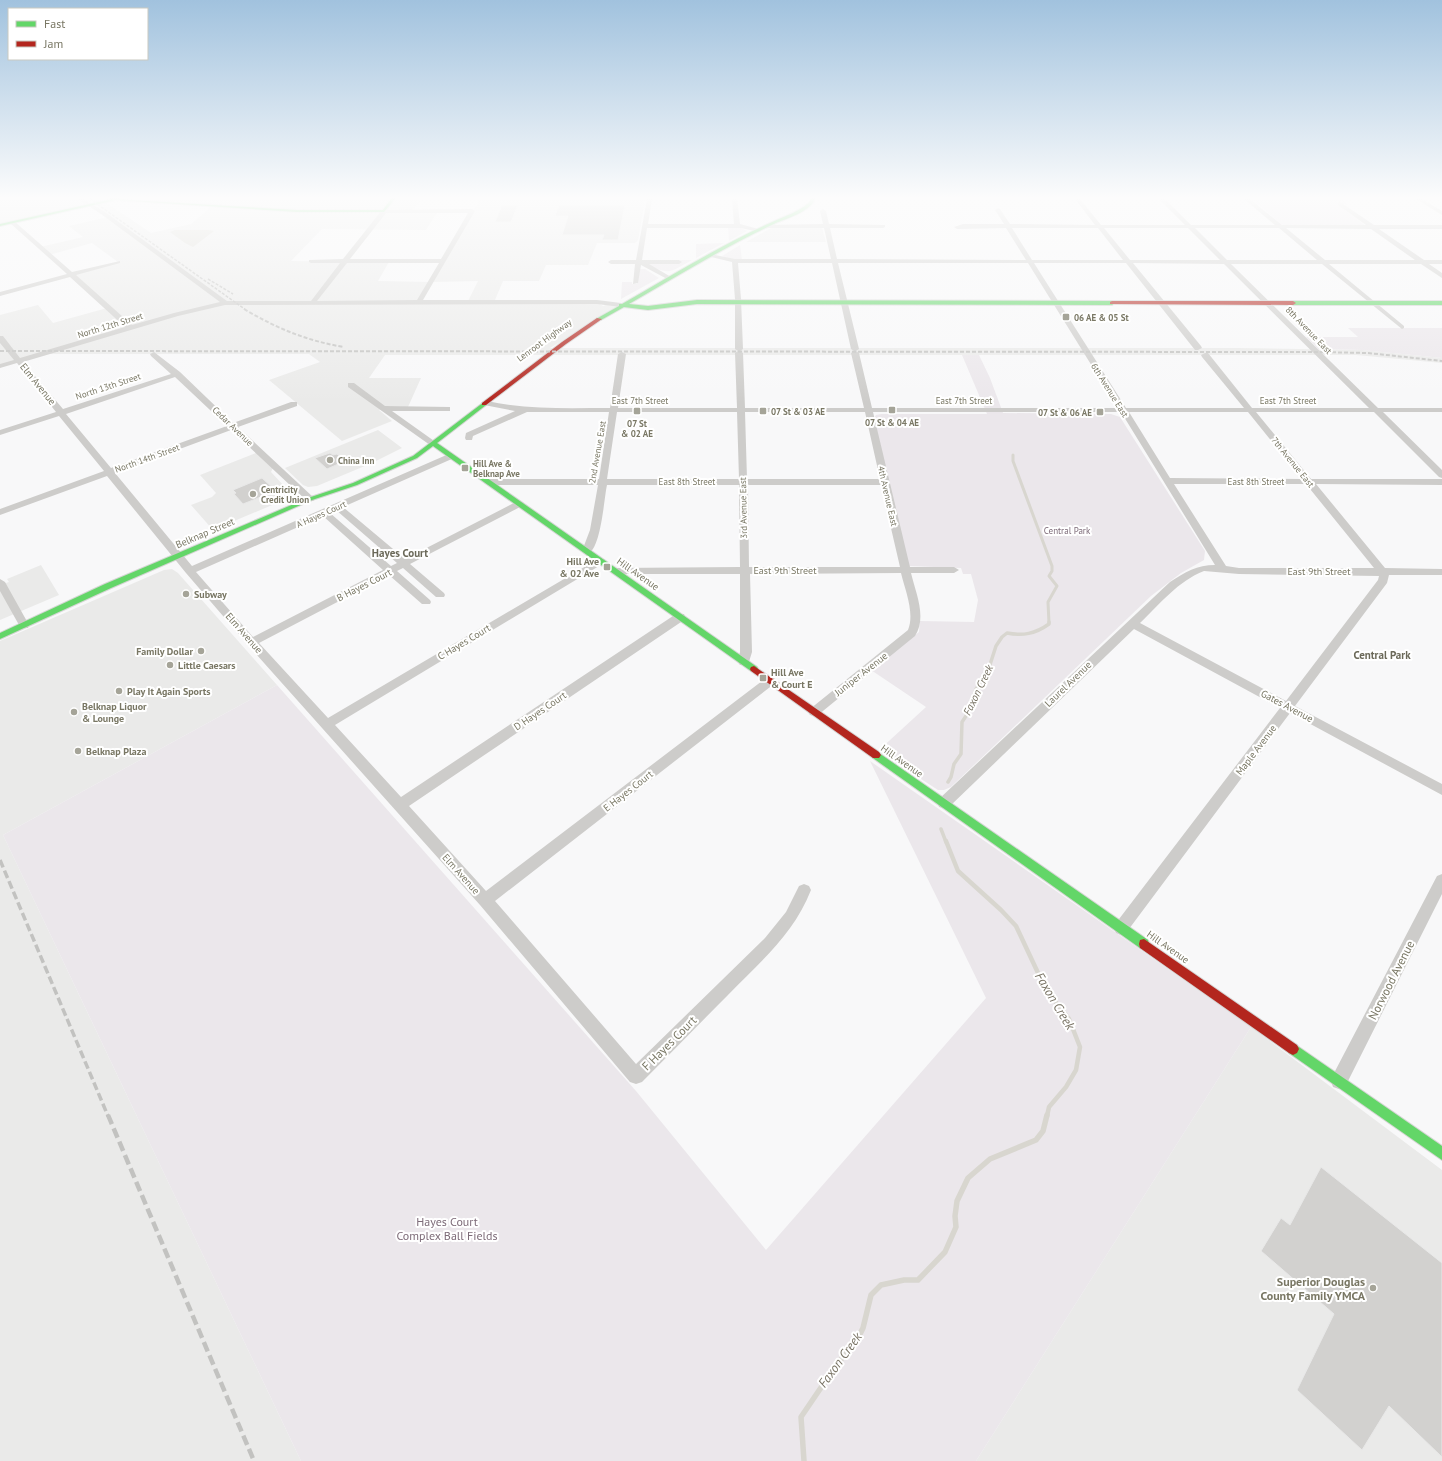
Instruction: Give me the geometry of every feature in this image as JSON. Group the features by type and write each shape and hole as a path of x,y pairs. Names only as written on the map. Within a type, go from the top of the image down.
{"main road":[{"name":"Lenroot Highway","path":"433,443 487,404 493,395 513,375 542,352 594,318 621,305 689,267"},
{"path":"621,305 648,308 697,302 1442,303"},
{"name":"Hill Avenue","path":"433,443 1442,1154"},
{"name":"Belknap Street","path":"0,636 22,622 310,499 328,487 354,475 433,443"},
{"name":"Belknap Street","path":"0,627 22,622"}],"street":[{"path":"63,267 131,328"},
{"path":"0,294 100,267"},
{"path":"176,267 225,303"},
{"path":"314,302 340,267"},
{"path":"419,302 439,267"},
{"path":"635,283 639,267"},
{"path":"649,267 669,278"},
{"name":"3rd Avenue East","path":"736,267 743,481 746,644 744,662"},
{"name":"4th Avenue East","path":"835,267 915,610 916,625 914,631 909,637"},
{"name":"6th Avenue East","path":"1032,267 1222,568"},
{"path":"1132,267 1198,348"},
{"name":"8th Avenue East","path":"1231,267 1345,380 1378,410 1442,475"},
{"path":"1330,267 1402,326"},
{"path":"1429,267 1442,276"},
{"name":"North 12th Street","path":"0,366 194,309 225,303 597,302 621,305"},
{"name":"Elm Avenue","path":"0,338 190,571 252,642 485,900"},
{"name":"Cedar Avenue","path":"154,354 310,499"},
{"name":"2nd Avenue East","path":"587,551 592,542 615,410 622,354"},
{"name":"7th Avenue East","path":"1205,355 1381,570"},
{"name":"North 13th Street","path":"0,433 177,374"},
{"name":"Hill Avenue","path":"351,385 433,443"},
{"name":"North 14th Street","path":"0,512 294,404"},
{"name":"East 7th Street","path":"487,404 524,410 1442,410"},
{"path":"384,408 447,409"},
{"path":"469,438 468,437 470,435 524,410"},
{"name":"A Hayes Court","path":"190,571 451,456"},
{"name":"East 8th Street","path":"1167,481 1442,482"},
{"name":"East 8th Street","path":"488,482 885,482"},
{"name":"B Hayes Court","path":"252,642 519,504"},
{"path":"337,506 440,595"},
{"path":"324,512 426,602"},
{"name":"C Hayes Court","path":"327,724 601,561"},
{"name":"East 9th Street","path":"1197,570 1222,568 1239,571 1381,570 1442,572"},
{"name":"East 9th Street","path":"615,571 954,570"},
{"name":"Laurel Avenue","path":"944,803 1174,584 1197,570"},
{"name":"Maple Avenue","path":"1121,928 1383,581 1384,576 1381,570"},
{"path":"1421,572 1442,581"},
{"path":"0,582 22,622"},
{"name":"D Hayes Court","path":"400,805 680,617"},
{"name":"Gates Avenue","path":"1132,623 1442,790"},
{"name":"Juniper Avenue","path":"814,712 841,689 909,637"},
{"name":"E Hayes Court","path":"485,900 770,681"},
{"name":"Norwood Avenue","path":"1339,1081 1442,880"},
{"name":"F Hayes Court","path":"485,900 636,1076 769,943 796,910 801,902 804,890"}],"shaded area":[{"path":"100,267 386,267 378,281 431,282 420,302 597,302 603,306 611,303 621,305 550,348 1237,348 1362,350 1442,358 1442,363 1356,355 385,355 369,378 421,378 408,407 388,406 379,410 392,421 342,441 269,380 320,362 309,354 42,354 0,366 0,315 38,305 53,323 107,308 72,275"},
{"path":"441,267 545,267 539,281 503,281 495,300 468,301 478,281 433,282"},
{"path":"378,430 402,448 372,463 317,486 308,487 303,485 285,468"},
{"path":"256,453 273,468 271,472 284,486 289,487 296,495 213,530 191,505 212,497 216,493 200,475"},
{"path":"41,565 59,595 0,620 0,585 9,582 7,579"},
{"path":"172,569 178,573 277,685 3,835 301,1461 0,1461 0,641 164,570"},
{"path":"1251,1027 1442,1170 1442,1461 976,1461"}],"green space":[{"path":"654,267 678,267 671,271"},
{"path":"640,269 645,269 659,278 621,299 622,282 632,282 632,284 637,284"},
{"path":"1348,328 1442,328 1442,358 1362,350 1318,349 1306,337 1358,337"},
{"name":"Central Park","path":"962,355 979,355 990,378 1003,413 1111,414 1120,417 1205,551 1204,560 1181,573 1151,596 951,787 944,790 938,790 878,751 926,707 871,670 919,632 920,621 974,622 978,600 971,574 963,574 961,568 908,566 874,418 876,415 881,414 987,414"},
{"name":"Hayes Court Complex Ball Fields","path":"277,685 636,1091 766,1250 986,998 870,761 1251,1027 976,1461 301,1461 3,835"}],"building":[{"name":"China Inn","path":"330,453 333,455 337,454 345,461 327,469 315,458"},
{"name":"Centricity Credit Union","path":"262,478 276,491 243,504 234,494 236,493 233,490"},
{"name":"Superior Douglas County Family YMCA","path":"1321,1167 1442,1263 1442,1457 1389,1406 1362,1450 1297,1390 1334,1314 1261,1251 1281,1218 1290,1225"}],"waterway":[{"name":"Faxon Creek","path":"1013,455 1013,461 1052,566 1052,571 1049,576 1057,586 1048,602 1049,623"},
{"name":"Faxon Creek","path":"948,782 951,777 954,764 961,754 962,722 968,713 976,689 987,674 996,646 1002,637 1007,633 1018,634 1034,632 1049,623"},
{"name":"Faxon Creek","path":"941,829 946,842"},
{"name":"Faxon Creek","path":"946,841 958,871 1001,910 1016,926 1046,990 1069,1019 1080,1047 1076,1070 1066,1087 1049,1107 1047,1116"},
{"name":"Faxon Creek","path":"804,1461 801,1417 837,1364 856,1342 863,1328 871,1295 881,1285 904,1280 918,1280 945,1252 956,1227 955,1216 957,1201 968,1178 990,1159 1036,1140 1043,1131 1047,1115"}],"railway":[{"path":"186,267 246,310"},
{"path":"208,279 233,294"},
{"path":"244,309 292,333 317,341 344,347"},
{"path":"0,351 1317,352 1368,353 1442,361"},
{"path":"0,860 108,1116"},
{"path":"108,1115 254,1461"}],"traffic: fast":[{"path":"599,319 690,267"},
{"path":"621,305 648,308 697,302 1112,303"},
{"path":"1293,303 1442,303"},
{"path":"0,636 108,586 310,499 355,484 415,457 484,404"},
{"path":"433,443 754,669"},
{"path":"876,755 1144,944"},
{"path":"1293,1049 1442,1154"}],"traffic: jam":[{"path":"1112,303 1293,303"},
{"path":"484,404 564,343 599,319"},
{"path":"754,669 876,755"},
{"path":"1144,944 1293,1049"}],"place":[{"name":"06 AE & 05 St","path":"1066,317"},
{"name":"07 St & 04 AE","path":"892,410"},
{"name":"07 St & 02 AE","path":"637,411"},
{"name":"07 St & 03 AE","path":"763,411"},
{"name":"07 St & 06 AE","path":"1100,412"},
{"name":"China Inn","path":"330,460"},
{"name":"Hill Ave & Belknap Ave","path":"465,468"},
{"name":"Centricity Credit Union","path":"253,494"},
{"name":"Hill Ave & 02 Ave","path":"607,567"},
{"name":"Subway","path":"186,594"},
{"name":"Family Dollar","path":"201,651"},
{"name":"Little Caesars","path":"170,665"},
{"name":"Hill Ave & Court E","path":"763,678"},
{"name":"Play It Again Sports","path":"119,691"},
{"name":"Belknap Liquor & Lounge","path":"74,712"},
{"name":"Belknap Plaza","path":"78,751"},
{"name":"Superior Douglas County Family YMCA","path":"1373,1288"}],"district":[{"name":"Hayes Court","path":"400,553"},
{"name":"Central Park","path":"1382,655"}]}
